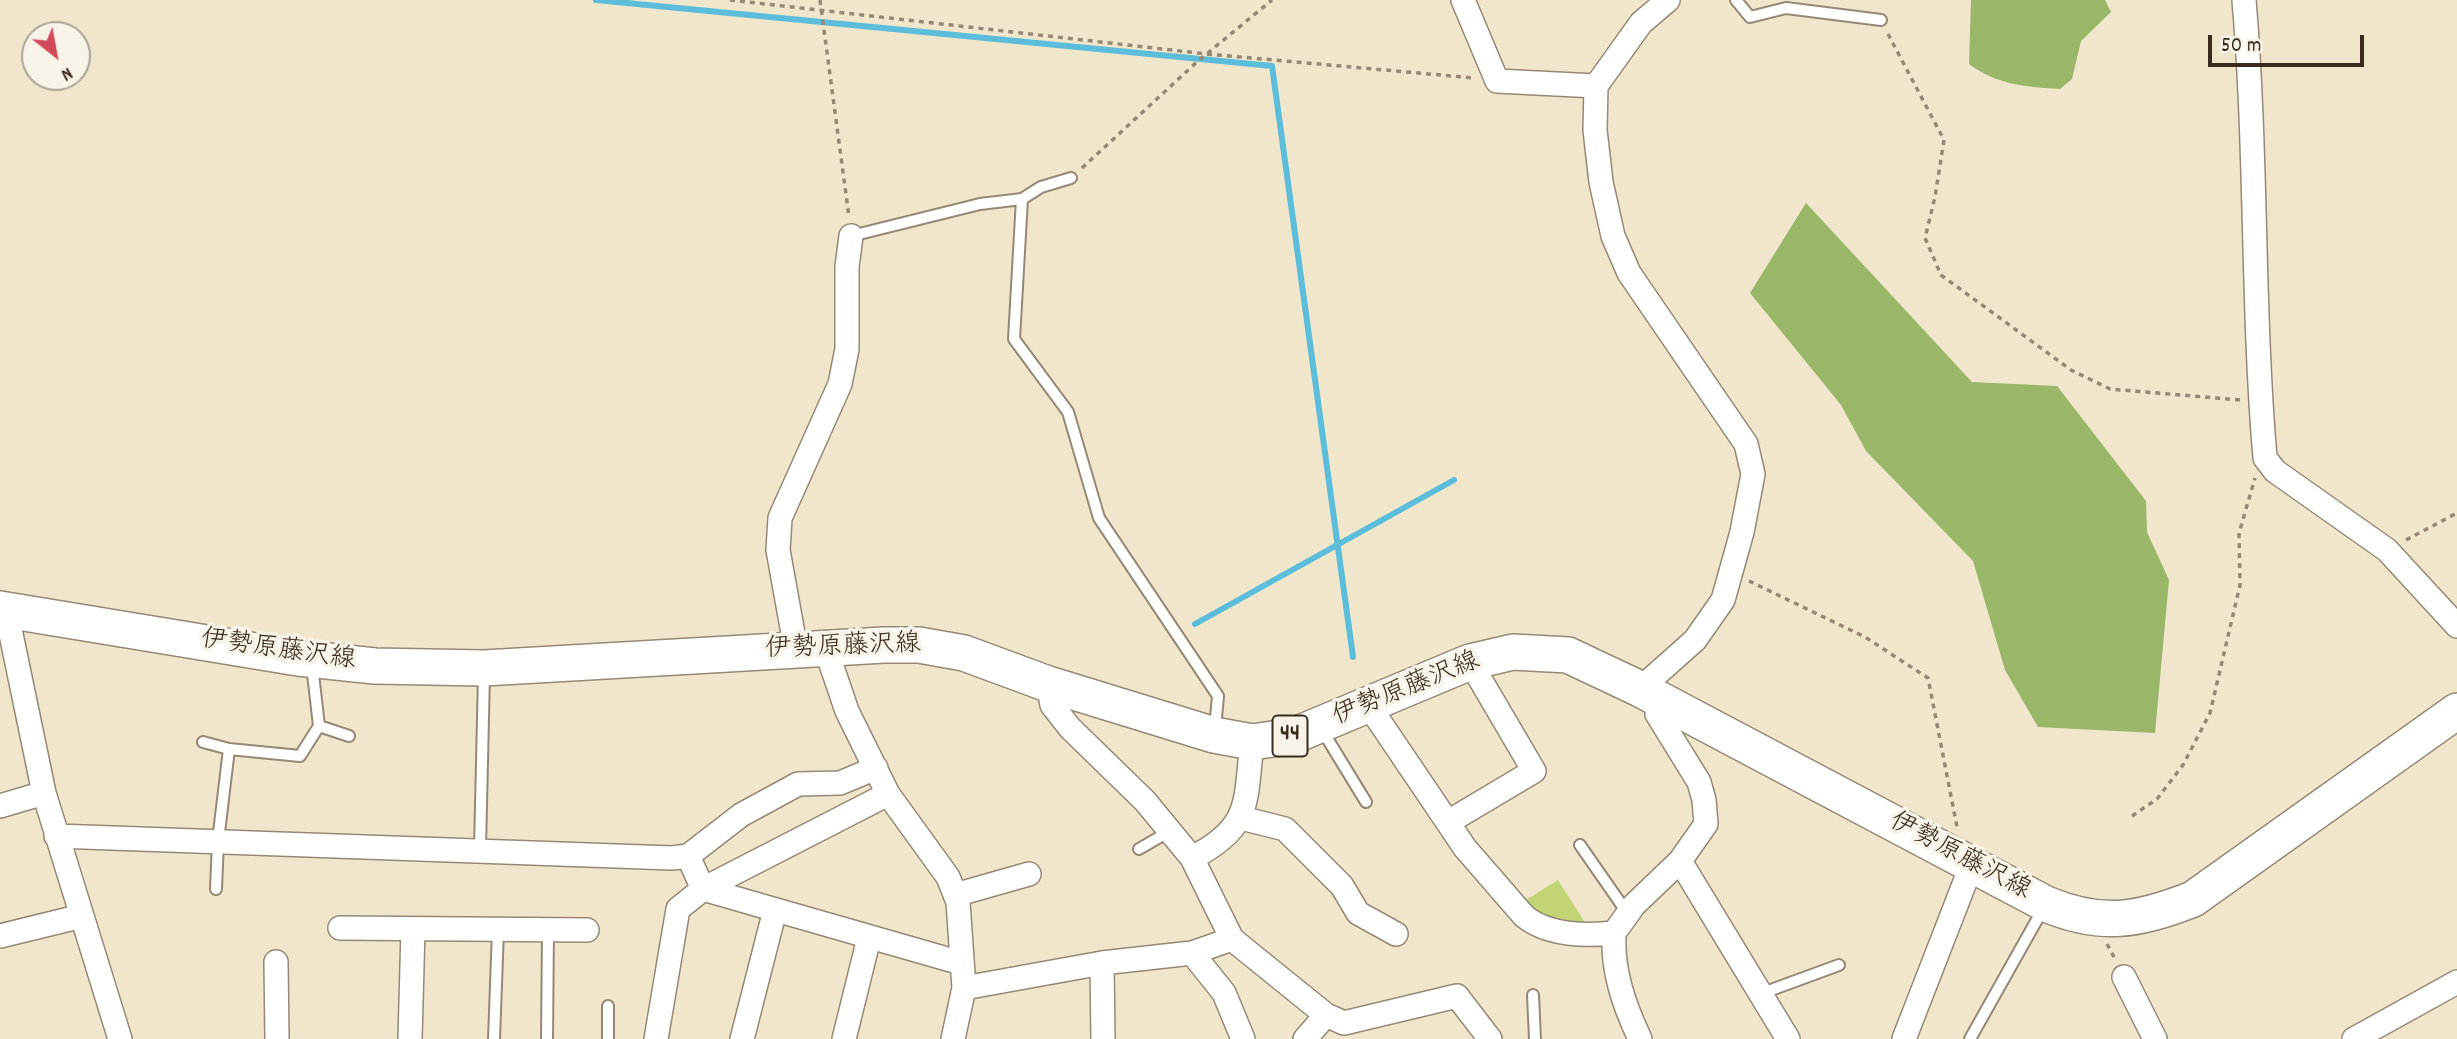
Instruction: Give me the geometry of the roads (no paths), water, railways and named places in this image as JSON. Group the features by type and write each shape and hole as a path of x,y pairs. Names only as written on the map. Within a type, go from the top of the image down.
{"main road":[{"name":"伊勢原藤沢線","path":"3,609 312,660 375,666 484,668 884,645 942,648 1214,735 1252,742 1293,736 1470,662 1513,652 1568,655 1968,861 2046,904 2069,914 2109,920 2163,911 2193,898 2457,710"}],"street":[{"path":"1463,0 1497,81 1596,86"},
{"path":"1640,1039 1624,1005 1613,954 1614,933 1628,914 1680,861 1706,824 1699,782 1657,714 1650,696 1723,600 1754,474 1746,444 1629,273 1613,236 1595,130 1596,86 1642,23 1668,0"},
{"path":"2244,0 2250,69 2260,402 2265,458 2275,471 2387,550 2457,626"},
{"path":"851,236 847,267 847,349 840,384 780,518 778,550 812,649 830,661 847,711 888,794 948,877 955,895 964,988 953,1039"},
{"path":"3,609 44,793 120,1039"},
{"path":"1450,821 1534,771 1470,662"},
{"path":"1048,684 1052,705 1070,728 1170,831 1192,858 1232,939 1326,1015 1345,1023 1457,996 1490,1039"},
{"path":"1369,706 1450,821 1465,848 1524,916 1535,925 1588,935 1614,933"},
{"path":"1192,858 1215,846 1241,818 1252,742"},
{"path":"56,836 480,849 672,858 688,856 741,815 798,784 840,783 876,768"},
{"path":"0,806 44,793"},
{"path":"656,1039 678,909 703,889 888,794"},
{"path":"1241,818 1285,829 1342,886 1358,913 1392,924"},
{"path":"688,856 703,889 961,962"},
{"path":"1680,861 1788,1039"},
{"path":"1904,1039 1968,861"},
{"path":"955,895 1029,874"},
{"path":"742,1039 775,910"},
{"path":"0,936 82,916"},
{"path":"340,928 587,930"},
{"path":"410,1039 413,929"},
{"path":"844,1039 869,938"},
{"path":"964,988 1168,949 1192,953 1232,939"},
{"path":"1192,953 1224,993 1242,1039"},
{"path":"276,962 282,1030"},
{"path":"1102,963 1104,1039"},
{"path":"2124,976 2155,1039"},
{"path":"2354,1039 2457,982"},
{"path":"1305,1039 1326,1015"}],"lane":[{"path":"1736,0 1749,17 1786,8 1881,20"},
{"path":"851,236 980,204 1022,199 1041,187 1070,178"},
{"path":"1022,199 1014,339 1068,412 1099,518 1218,696 1214,735"},
{"path":"203,743 229,749 300,756 319,726 311,678 312,660"},
{"path":"480,849 484,668"},
{"path":"319,726 348,736"},
{"path":"1320,726 1366,802"},
{"path":"216,889 218,841 229,749"},
{"path":"1139,849 1170,831"},
{"path":"1580,845 1628,914"},
{"path":"1969,1039 2046,904"},
{"path":"494,1039 498,930"},
{"path":"547,1039 548,930"},
{"path":"1760,994 1839,965"},
{"path":"1533,995 1535,1039"},
{"path":"608,1006 608,1039"}],"waterway":[{"path":"596,0 1272,66 1353,657"},
{"path":"1195,624 1454,480"}]}
